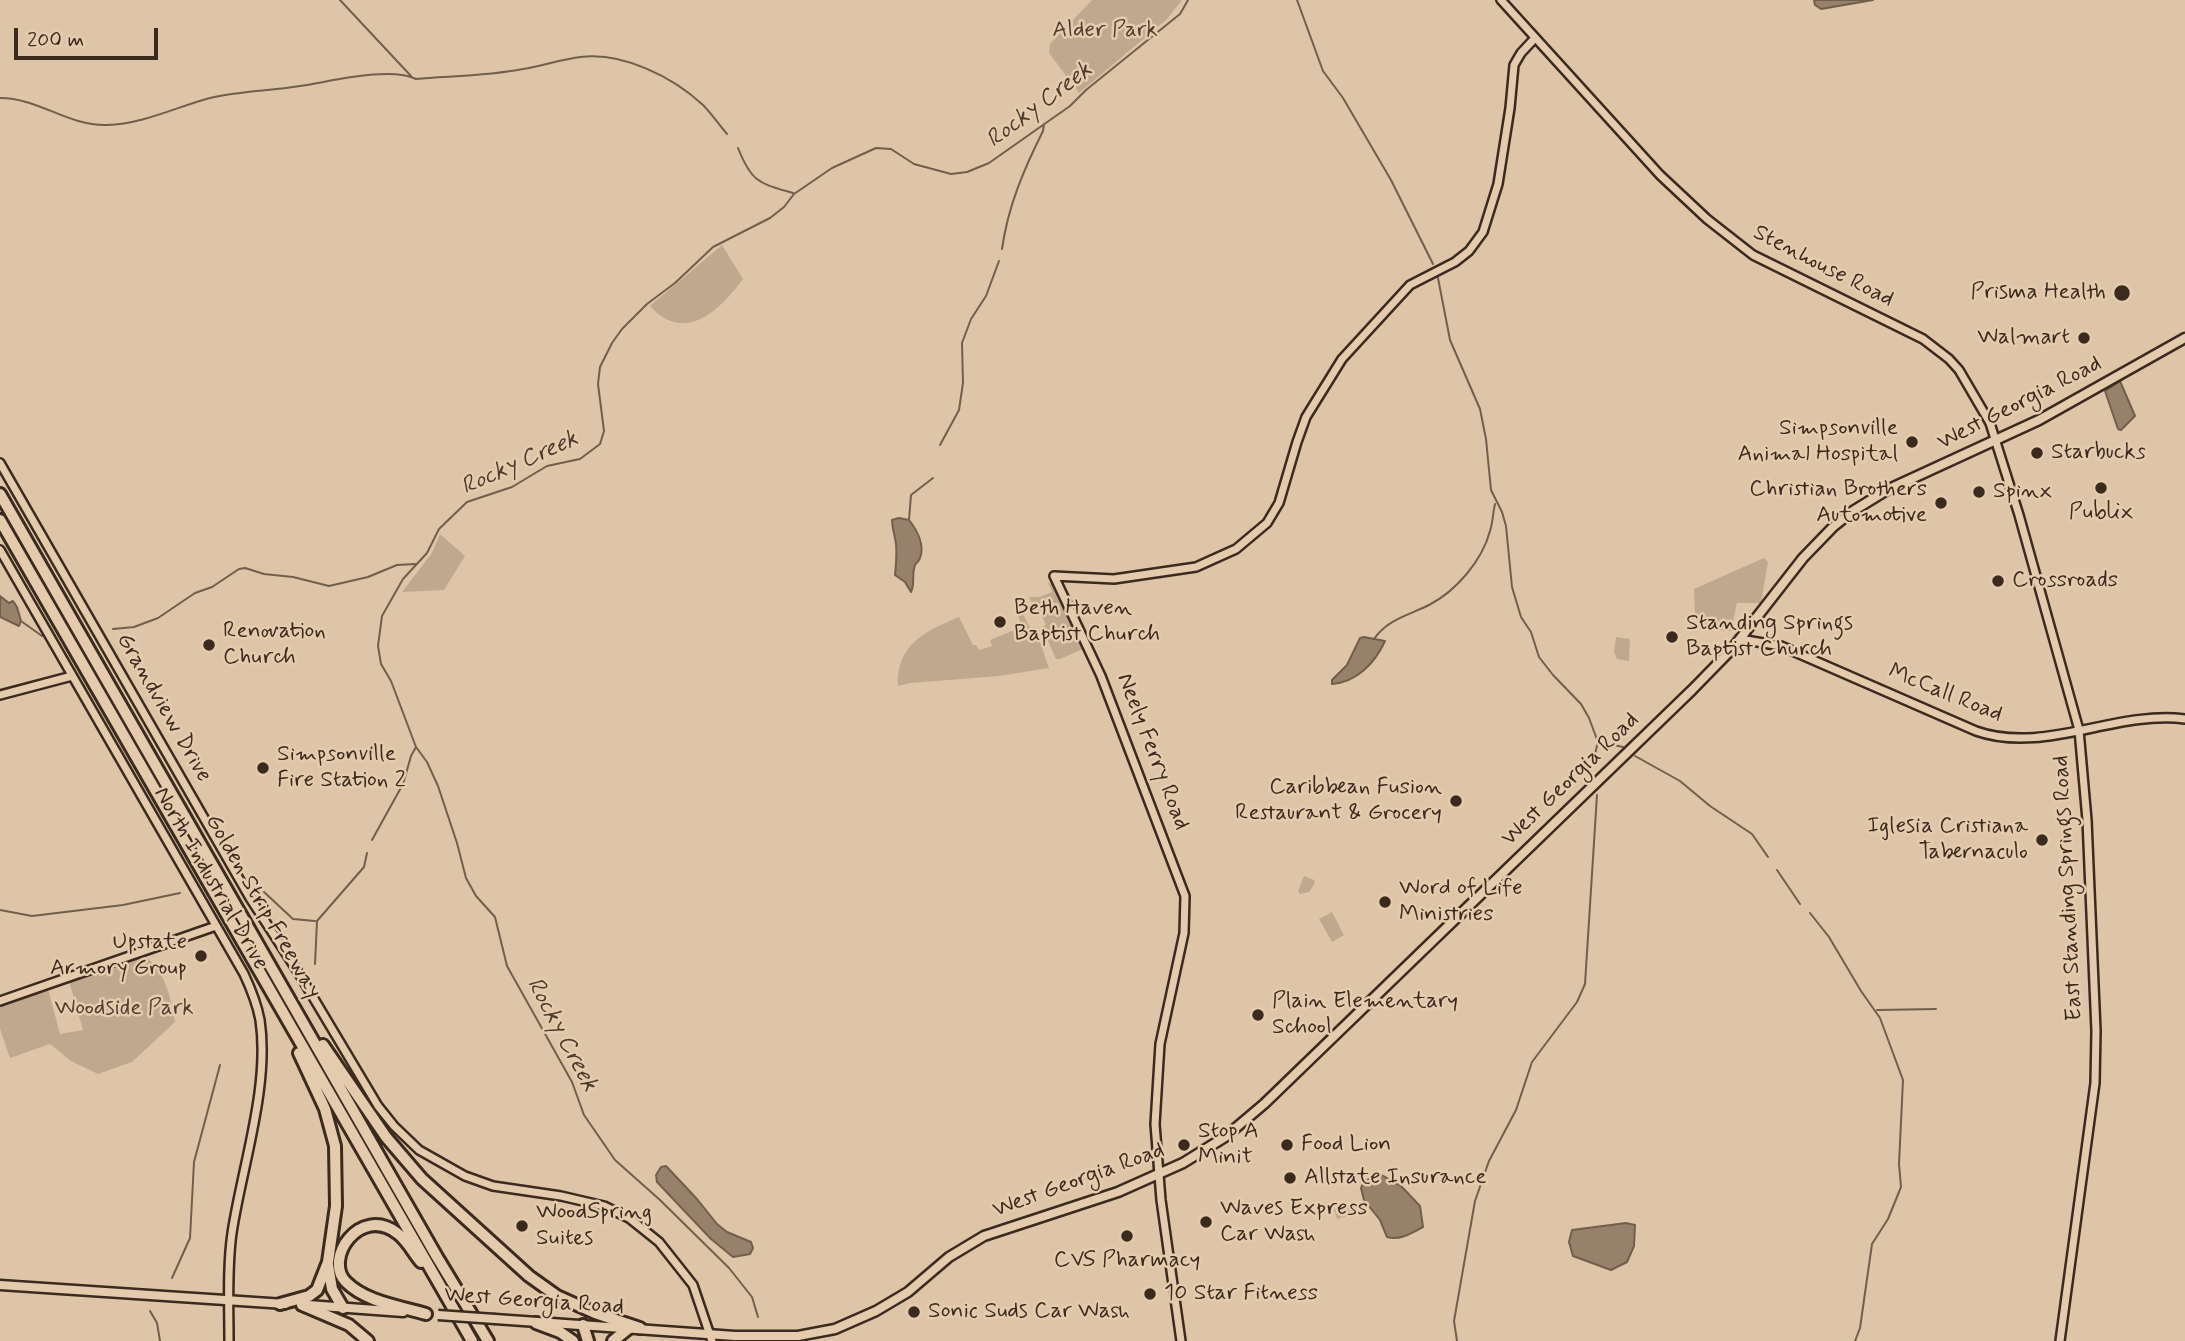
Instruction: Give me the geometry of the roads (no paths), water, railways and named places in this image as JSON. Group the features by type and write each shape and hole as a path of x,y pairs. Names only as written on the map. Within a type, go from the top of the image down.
{"highway":[{"name":"Golden Strip Freeway","path":"0,494 437,1257 488,1341"},
{"name":"Golden Strip Freeway","path":"0,520 472,1341"},
{"path":"286,993 386,1138 422,1179 529,1276 557,1296 635,1328"},
{"path":"277,1002 325,1109 335,1146 336,1206 328,1262 317,1290 309,1296 279,1304"},
{"path":"426,1314 362,1294 343,1280 339,1262 349,1236 363,1226 378,1225 397,1233 442,1288"},
{"path":"328,1262 332,1289 344,1308"},
{"path":"302,1305 349,1325 368,1341"},
{"path":"536,1323 560,1332 573,1341"},
{"path":"583,1325 588,1341"},
{"path":"613,1341 635,1328"}],"main road":[{"name":"West Georgia Road","path":"0,1284 635,1328 711,1338 797,1335 846,1325 908,1292 949,1257 984,1236 1118,1192 1158,1175 1209,1147 1264,1104 1692,690 1740,639 1803,558 1851,512 1887,490 1997,441 2185,338"}],"street":[{"path":"1500,0 1535,38"},
{"name":"Stenhouse Road","path":"1535,38 1660,175 1738,245 1762,260 1923,340 1949,359 1969,383 1997,441"},
{"name":"Neely Ferry Road","path":"1181,1341 1158,1175 1155,1124 1163,1026 1184,933 1185,897 1101,676 1055,576 1114,579 1196,567 1236,549 1267,523 1279,503 1306,417 1342,359 1410,285 1455,262 1469,251 1483,232 1499,178 1514,65 1535,38"},
{"name":"East Standing Springs Road","path":"1997,441 2078,730 2087,820 2096,1050 2092,1109 2060,1341"},
{"name":"Grandview Drive","path":"0,463 250,898 378,1106 394,1126 419,1150 465,1176 493,1186 561,1196 604,1206 629,1218 659,1242 693,1285 711,1338"},
{"name":"North Industrial Drive","path":"0,550 244,974 260,1019 262,1047 259,1089 232,1236 229,1341"},
{"name":"McCall Road","path":"1740,639 1781,646 1989,736 2023,738 2134,720 2185,719"},
{"path":"0,695 72,676"},
{"path":"0,1001 216,926"}],"waterway":[{"path":"340,0 411,76"},
{"name":"Rocky Creek","path":"758,1317 752,1297 729,1268 615,1160 584,1115 572,1082 507,966 495,917 476,896 466,878 438,786 427,762 416,747 391,681 381,664 378,646 382,616 403,579 427,553 439,529 467,502 512,487 547,466 580,459 600,444 604,431 598,384 600,367 612,343 647,304 675,283 713,247 770,218 784,207 794,194 832,168 876,148 891,149 914,164 951,174 967,172 989,163 1070,106 1180,14 1188,0"},
{"path":"1297,0 1323,71 1343,98 1391,180 1433,264"},
{"path":"0,98 28,102 79,121 107,125 146,118 197,102 243,92 289,88 375,74 404,75 416,79 483,74 597,56 614,58 662,76 703,105 727,134"},
{"path":"1002,249 1013,203 1044,124"},
{"path":"738,148 748,168 758,180 793,193"},
{"path":"940,445 959,410 963,383 962,343 971,319 986,296 999,261"},
{"path":"1438,278 1450,340 1480,409 1491,490 1506,526 1512,587 1521,617 1531,632 1539,657 1581,704 1589,718 1598,742 1590,774"},
{"path":"909,520 911,495 933,478"},
{"path":"1374,639 1392,622 1439,599 1467,574 1486,542 1495,504"},
{"path":"113,629 134,627 158,618 195,593 212,587 239,569 293,577 329,586 368,577 397,565 415,564"},
{"path":"21,621 42,636"},
{"path":"1599,742 1623,747"},
{"path":"372,840 403,784 416,747"},
{"path":"1635,756 1680,781 1710,806 1752,834 1768,857"},
{"path":"1457,1341 1454,1321 1475,1201 1489,1161 1516,1110 1532,1062 1577,1002 1585,984 1597,795"},
{"path":"315,964 317,921 364,867 367,853"},
{"path":"1777,870 1800,904"},
{"path":"264,892 293,919 315,921"},
{"path":"0,910 32,916 123,905 180,893"},
{"path":"1810,913 1829,937 1880,1018 1903,1080 1899,1164 1901,1187 1888,1219 1872,1244 1860,1328 1855,1341"},
{"path":"1877,1010 1936,1009"},
{"path":"172,1278 190,1238 194,1162 220,1065"},
{"path":"150,1311 157,1323 160,1341"}],"place":[{"name":"Prisma Health","path":"2122,293"},
{"name":"Walmart","path":"2084,338"},
{"name":"Simpsonville Animal Hospital","path":"1912,442"},
{"name":"Starbucks","path":"2037,453"},
{"name":"Publix","path":"2101,488"},
{"name":"Spinx","path":"1979,492"},
{"name":"Christian Brothers Automotive","path":"1941,503"},
{"name":"Crossroads","path":"1998,581"},
{"name":"Beth Haven Baptist Church","path":"1000,622"},
{"name":"Standing Springs Baptist Church","path":"1672,637"},
{"name":"Renovation Church","path":"209,645"},
{"name":"Simpsonville Fire Station 2","path":"263,768"},
{"name":"Caribbean Fusion Restaurant & Grocery","path":"1456,801"},
{"name":"Iglesia Cristiana Tabernaculo","path":"2042,840"},
{"name":"Word of Life Ministries","path":"1385,902"},
{"name":"Upstate Armory Group","path":"201,956"},
{"name":"Plain Elementary School","path":"1258,1015"},
{"name":"Stop A Minit","path":"1184,1145"},
{"name":"Food Lion","path":"1287,1145"},
{"name":"Allstate Insurance","path":"1290,1178"},
{"name":"Waves Express Car Wash","path":"1206,1222"},
{"name":"WoodSpring Suites","path":"522,1226"},
{"name":"CVS Pharmacy","path":"1127,1236"},
{"name":"10 Star Fitness","path":"1150,1294"},
{"name":"Sonic Suds Car Wash","path":"914,1312"}],"park label":[{"name":"Alder Park","path":"1105,31"},
{"name":"Woodside Park","path":"124,1009"}]}
